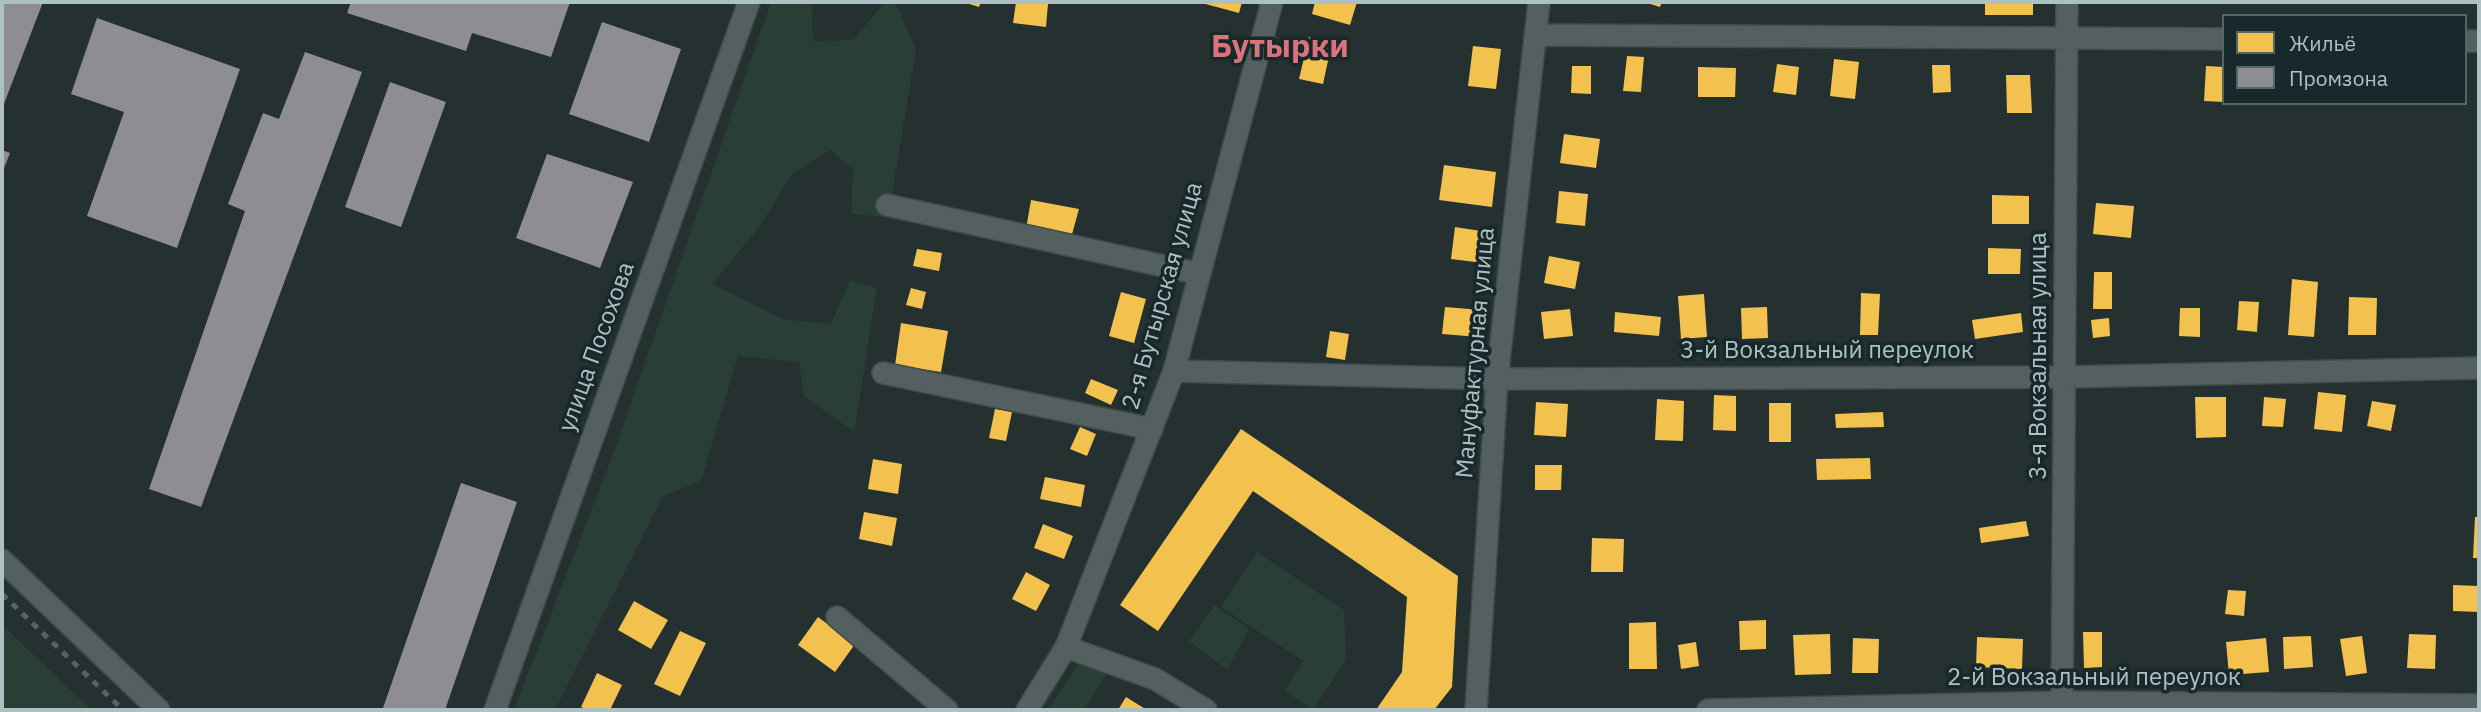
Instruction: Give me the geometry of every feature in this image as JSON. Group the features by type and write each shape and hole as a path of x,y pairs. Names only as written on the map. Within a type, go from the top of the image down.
{"street":[{"name":"улица Посохова","path":"495,710 750,2"},
{"name":"2-я Бутырская улица","path":"1027,710 1066,647 1174,371 1272,2"},
{"name":"Мануфактурная улица","path":"1476,710 1497,379 1539,2"},
{"name":"3-я Вокзальная улица","path":"2063,706 2067,2"},
{"path":"1536,35 2222,39"},
{"path":"887,205 1200,274"},
{"name":"3-й Вокзальный переулок","path":"1174,371 1497,379 2065,377 2479,368"},
{"path":"883,373 1152,429"},
{"path":"2,560 159,710"},
{"path":"836,617 947,710"},
{"path":"1066,647 1155,679 1206,710"},
{"name":"2-й Вокзальный переулок","path":"1708,710 2479,705"}],"green space":[{"path":"771,2 812,2 813,41 853,40 885,2 895,2 916,49 888,217 851,214 853,170 830,150 792,174 760,226 712,284 782,319 831,324 850,280 877,288 854,432 804,396 799,362 738,356 701,481 663,496 555,710 514,710 613,454"},
{"path":"1257,552 1344,610 1346,660 1313,710 1285,691 1303,661 1221,607"},
{"path":"1215,605 1249,629 1227,670 1189,641"},
{"path":"2,625 92,710 2,710"},
{"path":"1084,656 1114,663 1084,710 1048,710"}],"building: Жильё":[{"path":"963,2 981,2 979,7"},
{"path":"1016,2 1048,4 1046,27 1013,23"},
{"path":"1198,2 1242,2 1239,13"},
{"path":"1315,2 1357,2 1350,25 1312,14"},
{"path":"1644,2 1662,2 1660,7"},
{"path":"1985,2 2033,2 2033,15 1985,15"},
{"path":"1309,37 1332,42 1323,84 1299,79"},
{"path":"1473,46 1501,49 1496,89 1468,86"},
{"path":"1627,56 1644,57 1641,92 1623,91"},
{"path":"1834,59 1859,62 1855,99 1830,96"},
{"path":"1777,64 1799,67 1796,95 1773,92"},
{"path":"1932,65 1950,65 1951,92 1933,93"},
{"path":"1572,66 1591,66 1591,94 1571,93"},
{"path":"2206,66 2222,67 2222,102 2204,101"},
{"path":"1698,67 1736,68 1735,97 1698,97"},
{"path":"2006,75 2030,75 2032,113 2007,113"},
{"path":"1564,134 1600,139 1596,168 1560,163"},
{"path":"1444,165 1496,172 1492,207 1439,200"},
{"path":"1559,191 1588,194 1585,226 1556,223"},
{"path":"1992,195 2029,196 2029,224 1992,224"},
{"path":"1031,200 1079,209 1071,238 1026,229"},
{"path":"2096,203 2134,206 2131,238 2093,234"},
{"path":"1455,227 1487,232 1483,263 1451,259"},
{"path":"1988,248 2021,249 2020,274 1988,274"},
{"path":"917,249 942,253 939,271 913,266"},
{"path":"1549,256 1580,262 1575,289 1544,283"},
{"path":"2094,272 2112,272 2112,309 2093,309"},
{"path":"2292,279 2318,282 2314,337 2288,335"},
{"path":"911,288 926,292 922,309 906,305"},
{"path":"1121,292 1146,299 1134,343 1109,336"},
{"path":"1861,293 1880,294 1878,335 1860,335"},
{"path":"1704,294 1707,337 1681,339 1678,296"},
{"path":"2349,297 2377,298 2376,335 2348,335"},
{"path":"2239,301 2259,302 2257,332 2237,330"},
{"path":"1445,307 1482,310 1479,337 1442,334"},
{"path":"1767,307 1768,338 1742,339 1741,308"},
{"path":"2180,308 2200,308 2200,337 2179,336"},
{"path":"1570,309 1573,336 1544,339 1541,312"},
{"path":"1615,312 1661,317 1659,336 1614,332"},
{"path":"2021,313 2023,332 1975,339 1972,320"},
{"path":"2109,318 2110,336 2093,338 2091,320"},
{"path":"901,323 948,331 941,372 895,365"},
{"path":"1330,331 1349,334 1345,360 1326,357"},
{"path":"1091,379 1118,390 1111,405 1085,393"},
{"path":"2318,392 2346,395 2342,432 2314,429"},
{"path":"1714,395 1736,396 1736,431 1713,430"},
{"path":"2195,397 2226,397 2226,437 2196,438"},
{"path":"2264,397 2286,399 2283,427 2262,426"},
{"path":"1657,399 1684,401 1683,441 1655,440"},
{"path":"2372,401 2396,405 2391,431 2367,426"},
{"path":"1536,402 1568,404 1566,437 1534,435"},
{"path":"1769,403 1791,403 1791,442 1769,442"},
{"path":"995,409 1012,412 1006,441 989,438"},
{"path":"1883,412 1884,427 1836,428 1835,414"},
{"path":"1080,427 1096,434 1087,456 1070,449"},
{"path":"1241,429 1458,576 1452,687 1434,710 1376,710 1402,672 1407,597 1253,491 1158,631 1120,605"},
{"path":"1870,458 1871,479 1817,480 1816,459"},
{"path":"873,459 902,464 898,494 868,489"},
{"path":"1535,465 1562,465 1561,490 1535,490"},
{"path":"1045,477 1085,485 1081,507 1040,499"},
{"path":"864,512 897,518 892,546 859,539"},
{"path":"2475,517 2479,517 2479,558 2473,558"},
{"path":"2026,521 2029,536 1981,543 1979,528"},
{"path":"1043,524 1073,536 1064,559 1034,548"},
{"path":"1592,538 1624,539 1623,572 1591,572"},
{"path":"1026,572 1050,585 1036,611 1012,599"},
{"path":"2453,585 2479,586 2479,612 2453,611"},
{"path":"2228,590 2246,591 2244,616 2225,614"},
{"path":"634,601 668,620 651,649 618,630"},
{"path":"818,617 855,644 835,672 798,645"},
{"path":"1766,620 1766,649 1740,650 1739,621"},
{"path":"1656,622 1657,669 1629,669 1629,623"},
{"path":"680,631 706,643 680,696 654,684"},
{"path":"2083,632 2102,632 2102,667 2084,668"},
{"path":"1830,634 1831,674 1795,675 1793,635"},
{"path":"2409,634 2436,635 2435,669 2407,668"},
{"path":"2311,636 2313,667 2284,669 2283,637"},
{"path":"2362,636 2367,673 2346,676 2340,639"},
{"path":"1977,637 2023,639 2022,669 1976,667"},
{"path":"1853,638 1879,639 1878,673 1852,673"},
{"path":"2266,638 2269,672 2229,675 2226,642"},
{"path":"1696,642 1699,666 1681,669 1678,645"},
{"path":"597,673 622,685 610,710 588,710 581,707"},
{"path":"1126,697 1147,710 1118,710"}],"building: Промзона":[{"path":"2,2 43,2 2,109"},
{"path":"351,2 570,2 551,57 472,33 466,51 347,13"},
{"path":"97,18 240,69 177,248 87,216 124,112 71,94"},
{"path":"602,22 681,49 649,142 569,114"},
{"path":"305,52 362,72 201,507 149,489 245,211 228,204 263,113 279,119"},
{"path":"390,82 446,102 401,227 345,207"},
{"path":"2,150 10,153 2,173"},
{"path":"547,154 633,182 600,268 516,238"},
{"path":"461,483 517,502 445,710 383,708"}],"railway":[{"path":"2,594 123,710"}],"district":[{"name":"Бутырки","path":"1280,48"}]}
